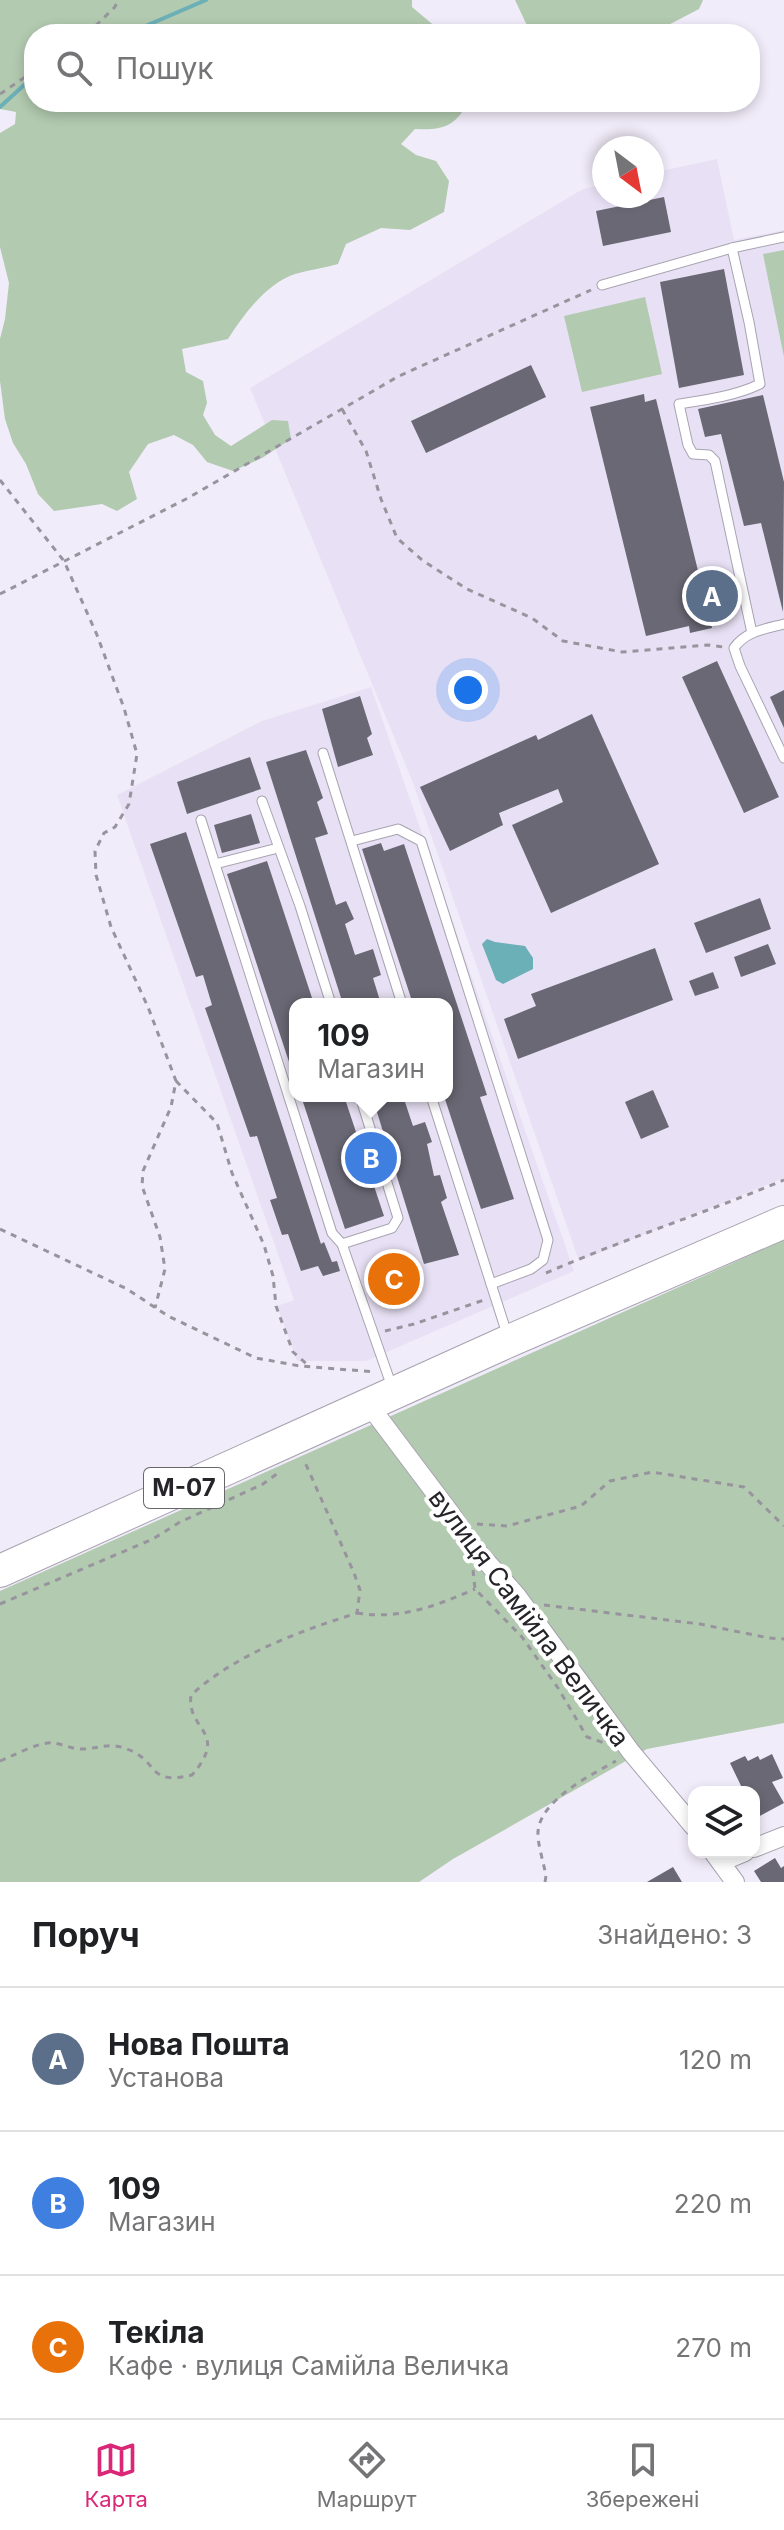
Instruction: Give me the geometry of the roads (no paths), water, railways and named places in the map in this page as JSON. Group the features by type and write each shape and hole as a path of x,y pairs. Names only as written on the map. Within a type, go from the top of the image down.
{"highway":[{"name":"М-07","path":"0,1571 290,1452 383,1391 509,1341 784,1222"}],"street":[{"name":"вулиця Самійла Величка","path":"383,1391 469,1542 517,1596 631,1752 688,1820"},
{"path":"760,1846 784,1836"},
{"path":"718,1858 735,1882"}],"lane":[{"path":"602,285 732,248 784,237"},
{"path":"732,248 760,384 706,400 679,404 693,454 709,455 715,461 752,633"},
{"path":"784,624 752,633 741,639 734,648 784,758"},
{"path":"323,753 400,998"},
{"path":"262,801 329,998"},
{"path":"201,820 289,1097"},
{"path":"352,841 398,829 421,841 548,1240 543,1260 531,1269 491,1284"},
{"path":"215,864 278,848"},
{"path":"290,1102 332,1233 342,1244 373,1334 383,1391"},
{"path":"342,1244 392,1228 398,1218 362,1102"},
{"path":"433,1102 509,1341"}],"water":[{"path":"487,939 525,946 533,958 533,969 503,984 496,980 482,944"}],"waterway":[{"path":"150,24 206,0"},
{"path":"0,107 24,85"}],"place":[{"name":"Нова Пошта","path":"712,596"},
{"name":"109","path":"371,1158"},
{"name":"Текіла","path":"394,1279"}]}
